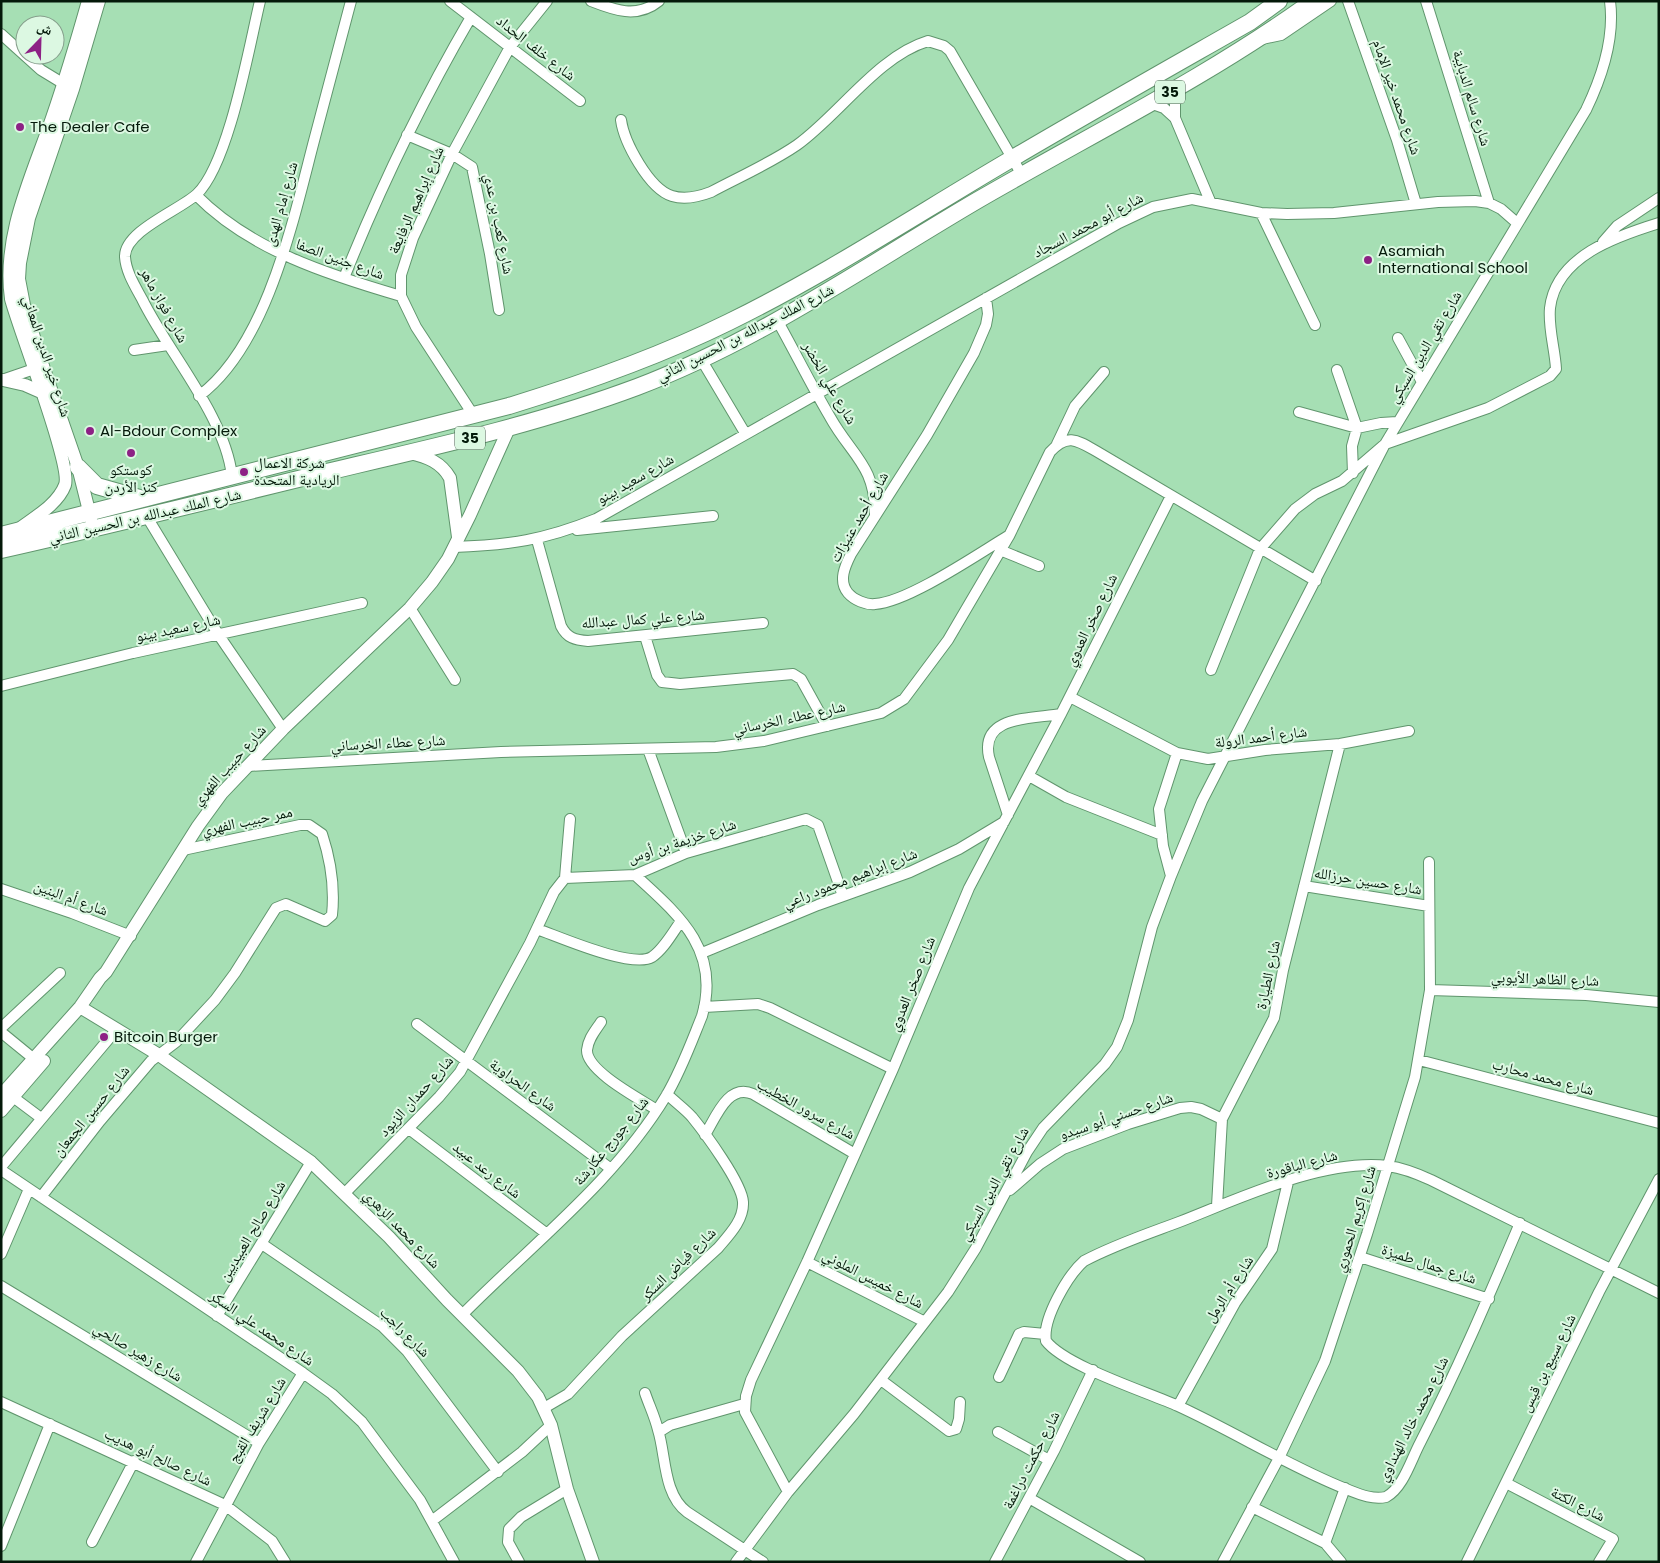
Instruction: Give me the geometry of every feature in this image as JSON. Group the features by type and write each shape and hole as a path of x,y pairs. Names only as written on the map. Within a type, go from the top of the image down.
{"highway":[{"name":"شارع الملك عبدالله بن الحسين الثاني","path":"1,535 474,416 616,372 728,323 835,264 1012,158 1250,22 1279,1"},
{"name":"شارع الملك عبدالله بن الحسين الثاني","path":"1,550 147,517 509,428 640,386 701,359 816,299 907,242 1180,86 1258,39 1314,1"},
{"path":"78,467 97,486 145,499"}],"street":[{"name":"شارع خير الدين المعاني","path":"88,1 64,84 10,245 9,276 11,298 78,467 94,529"},
{"name":"شارع خير الدين المعاني","path":"17,531 52,504 63,490 67,479 66,467 41,392 20,279 23,242 99,1"},
{"name":"شارع فواز ماهر","path":"232,476 227,448 199,396 148,311 127,270 125,252 132,240 147,227 196,194 208,180 221,151 260,1"},
{"name":"شارع إمام الهدى","path":"199,396 223,375 248,334 266,297 283,254 351,1"},
{"name":"شارع خلف الحداد","path":"450,1 580,101"},
{"name":"شارع إبراهيم الرفايعة","path":"401,296 400,286 405,259 452,154 510,47 547,1"},
{"path":"591,1 629,12 640,11 659,1"},
{"path":"1258,39 1281,35 1331,1"},
{"name":"شارع محمد خير الإمام","path":"1348,1 1394,132 1416,204"},
{"name":"شارع سالم الدبايبة","path":"1426,1 1489,203"},
{"name":"شارع تقي الدين السبكي","path":"736,1562 788,1492 881,1380 925,1322 965,1265 1027,1152 1043,1128 1105,1064 1117,1048 1128,1020 1152,927 1202,801 1397,422 1593,94 1609,40 1610,1"},
{"path":"344,278 407,135 439,72 471,17"},
{"path":"1,34 41,70 64,84"},
{"path":"621,120 626,139 657,187 673,197 700,196 796,146 858,88 897,57 928,41 944,46 950,51 1022,175"},
{"path":"1180,86 1175,102 1175,118 1200,182 1210,201"},
{"path":"1150,103 1164,108 1175,118"},
{"name":"شارع كعب بن عدي","path":"407,135 452,154 468,163 474,172 499,310"},
{"path":"1192,199 1200,182"},
{"name":"شارع جنين الصفا","path":"196,194 209,208 227,221 283,254 344,278 401,296"},
{"path":"1385,444 1506,400 1550,376 1556,369 1556,364 1549,318 1554,291 1563,276 1603,243 1617,226 1659,198"},
{"name":"شارع أبو محمد السجاد","path":"816,393 880,360 1135,215 1170,202 1192,199 1210,201 1261,213 1313,214 1459,201 1489,203 1501,209 1517,223"},
{"path":"1261,213 1315,325"},
{"path":"1603,243 1659,223"},
{"path":"401,296 416,326 474,416"},
{"name":"شارع أحمد عنيزات","path":"986,298 988,314 986,324 974,353 927,436 851,554 842,574 848,592 866,604 876,604 905,594 1008,536"},
{"name":"شارع علي الخضر","path":"777,320 831,420 866,468 876,495 875,516"},
{"path":"1398,338 1422,382"},
{"path":"134,350 168,345"},
{"path":"701,359 745,434"},
{"path":"2,380 38,368"},
{"path":"1337,370 1357,428 1352,446 1353,473"},
{"name":"شارع عطاء الخرساني","path":"248,766 500,752 716,747 755,743 881,713 904,699 948,640 1008,536 1075,406 1104,372"},
{"path":"2,380 26,385 41,392"},
{"name":"شارع سعيد بينو","path":"456,542 498,546 537,540 566,531 620,507 816,393"},
{"path":"1299,412 1357,428 1397,422"},
{"name":"شارع حبيب الفهري","path":"7,1096 84,1009 209,809 283,729 410,608 432,582 456,542 509,428"},
{"path":"1057,444 1068,440 1083,444 1316,581"},
{"name":"شارع تقي الدين السبكي","path":"1211,670 1260,549 1295,509 1353,473 1385,444"},
{"path":"410,453 436,462 445,469 450,478 456,542"},
{"name":"شارع صخر العدوي","path":"744,1404 751,1380 807,1262 893,1069 958,910 1070,697 1171,496"},
{"path":"566,531 713,516"},
{"path":"147,517 218,634 283,729"},
{"name":"شارع علي كمال عبدالله","path":"537,540 554,603 565,634 577,640 588,641 645,636 763,623"},
{"path":"1000,550 1039,566"},
{"name":"شارع سعيد بينو","path":"1,686 91,662 362,604"},
{"path":"410,608 456,680"},
{"path":"645,636 657,675 662,682 680,684 793,674 802,681 827,726"},
{"name":"شارع أحمد الرولة","path":"1070,697 1177,753 1208,759 1265,750 1340,744 1409,731"},
{"path":"1006,819 987,748 990,735 998,726 1010,722 1061,714"},
{"name":"شارع الطيارة","path":"1217,1206 1222,1119 1229,1102 1272,1026 1304,886 1340,744"},
{"path":"648,749 686,853"},
{"path":"1172,876 1162,835 1160,800 1177,753"},
{"path":"1029,776 1066,797 1162,835"},
{"path":"570,819 565,878 554,892 537,929 616,957 642,961 652,957 662,947 681,921"},
{"name":"شارع إبراهيم محمود راعي","path":"702,953 934,861 1006,819"},
{"name":"شارع خزيمة بن أوس","path":"565,878 635,875 686,853 800,820 811,820 818,825 843,896"},
{"name":"ممر حبيب الفهري","path":"183,850 290,827 309,826 322,834 331,862 334,897 332,915"},
{"name":"شارع إكريم الحموري","path":"1223,1562 1279,1458 1325,1361 1360,1257 1419,1060 1430,990 1429,862"},
{"name":"شارع جورج عكارشة","path":"462,1315 590,1193 611,1169 657,1110 667,1094 704,1007 702,953 691,932 635,875"},
{"name":"شارع حسين حرزالله","path":"1304,886 1428,906"},
{"name":"شارع أم البنين","path":"1,889 72,913 131,936"},
{"name":"شارع حسين الجمعان","path":"41,1197 100,1121 159,1055 176,1042 215,1000 235,973 276,908 286,904 325,921 332,915"},
{"name":"شارع حمدان الزيود","path":"345,1193 449,1086 466,1062 537,929"},
{"path":"1,1028 60,973"},
{"name":"شارع الظاهر الأيوبي","path":"1430,990 1586,995 1659,1002"},
{"path":"704,1007 758,1004 770,1008 893,1069"},
{"name":"شارع حبيب الفهري","path":"1,1111 7,1096 34,1059 84,1009"},
{"name":"شارع محمد الزهري","path":"84,1009 159,1055 311,1162 345,1193 518,1371 544,1408 567,1489 593,1562"},
{"path":"601,1022 590,1039 587,1050 592,1064 657,1110"},
{"name":"شارع الحراوية","path":"417,1024 611,1169"},
{"path":"1,1168 117,1029"},
{"path":"1,1032 34,1059"},
{"name":"شارع محمد محارب","path":"1419,1060 1659,1123"},
{"name":"شارع سرور الخطيب","path":"705,1135 730,1096 743,1091 753,1094 855,1154"},
{"name":"شارع فياض السكر","path":"544,1408 568,1394 622,1336 718,1248 737,1224 743,1203 742,1193 737,1181 692,1117 667,1094"},
{"path":"7,1096 41,1118"},
{"name":"شارع حسني أبو سيدو","path":"1004,1196 1051,1156 1090,1137 1180,1108 1201,1109 1222,1119"},
{"name":"شارع رعد عبيد","path":"409,1129 547,1234"},
{"name":"شارع صالح العبيديين","path":"217,1316 311,1162"},
{"name":"شارع الباقورة","path":"1045,1334 1066,1282 1084,1261 1217,1206 1288,1182 1340,1168 1387,1166 1418,1174 1612,1268 1659,1293"},
{"name":"شارع محمد علي السكر","path":"1,1168 332,1394 362,1422 433,1520 454,1562"},
{"name":"شارع سبيع بن قيس","path":"1467,1562 1612,1268 1659,1179"},
{"name":"شارع أم الرمل","path":"1178,1406 1235,1303 1272,1249 1288,1182"},
{"path":"1,1254 30,1189"},
{"name":"شارع محمد خالد الهنداوي","path":"1093,1370 1178,1406 1279,1458 1345,1488 1379,1498 1393,1493 1398,1487 1433,1418 1488,1299 1520,1223"},
{"name":"شارع راجب","path":"262,1244 382,1326 407,1351 498,1472"},
{"name":"شارع جمال طميزة","path":"1360,1257 1488,1299"},
{"name":"شارع خميس الملوني","path":"807,1262 925,1322"},
{"name":"شارع زهير صالحي","path":"1,1286 259,1443"},
{"path":"1000,1377 1019,1334 1024,1332 1045,1334 1050,1346 1093,1370"},
{"name":"شارع حكمت دراغمة","path":"995,1562 1049,1460 1093,1370"},
{"name":"شارع شريف القبج","path":"196,1562 259,1443 303,1373"},
{"path":"881,1380 949,1431 956,1430 960,1402"},
{"path":"644,1394 659,1432 662,1453 676,1501 686,1512 763,1562"},
{"name":"شارع صالح أبو هديب","path":"1,1402 134,1461 225,1505 272,1541 285,1562"},
{"path":"659,1432 670,1425 744,1404 748,1419 788,1492"},
{"path":"1,1546 50,1424"},
{"path":"433,1520 498,1472 550,1425"},
{"path":"998,1432 1049,1460"},
{"path":"92,1542 134,1461"},
{"name":"شارع الكتة","path":"1506,1484 1613,1539 1599,1562"},
{"path":"1325,1543 1345,1488"},
{"path":"519,1562 508,1542 509,1529 521,1517 567,1489"},
{"path":"1029,1498 1140,1562"},
{"path":"1252,1507 1325,1543 1342,1562"}],"place":[{"name":"The Dealer Cafe","path":"20,127"},
{"name":"Asamiah International School","path":"1368,260"},
{"name":"Al-Bdour Complex","path":"90,431"},
{"name":"كوستكو كنز الأردن","path":"131,453"},
{"name":"شركة الاعمال الريادية المتحدة","path":"244,472"},
{"name":"Bitcoin Burger","path":"104,1037"}]}
